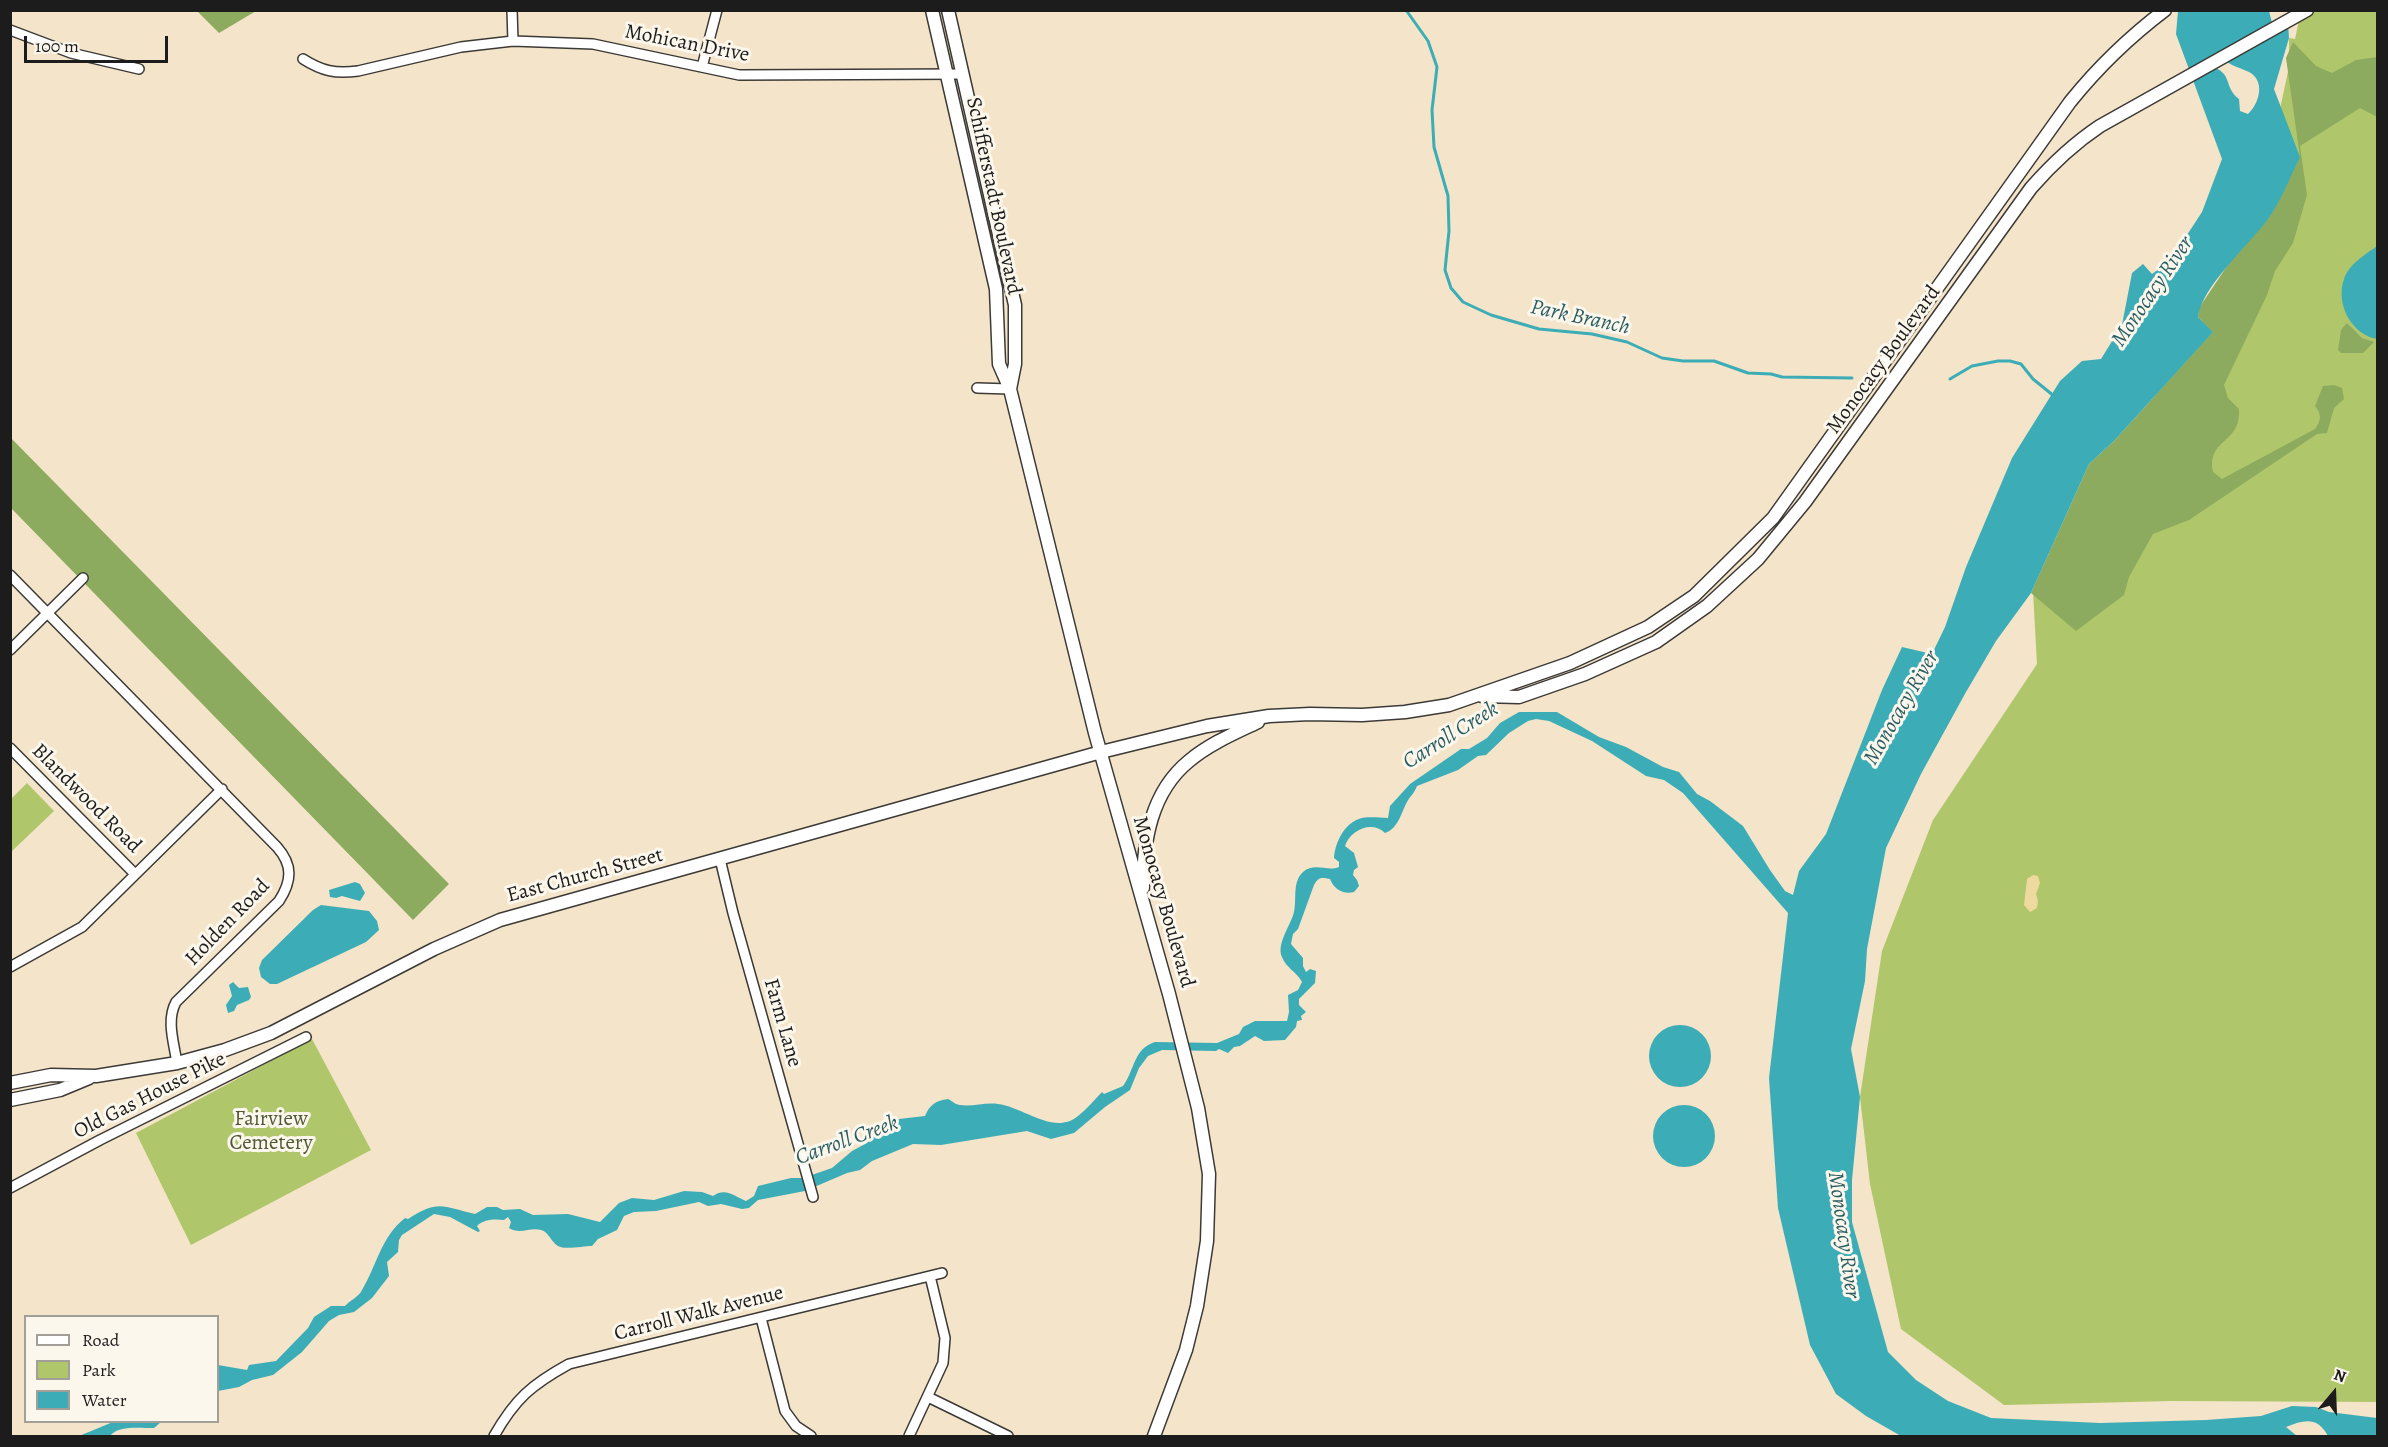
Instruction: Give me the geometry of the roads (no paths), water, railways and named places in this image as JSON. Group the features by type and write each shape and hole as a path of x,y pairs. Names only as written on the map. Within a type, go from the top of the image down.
{"main road":[{"name":"Schifferstadt Boulevard","path":"932,10 996,289 999,364 1010,389 1101,752"},
{"name":"Schifferstadt Boulevard","path":"948,10 1014,305 1015,364 1010,389"},
{"name":"Monocacy Boulevard","path":"1154,1437 1186,1350 1197,1306 1207,1240 1209,1174 1198,1108 1169,994 1101,752 1207,726 1269,716 1405,712 1449,705 1570,663 1647,627 1694,596 1773,519 2070,102 2097,68 2165,10"},
{"name":"Monocacy Boulevard","path":"1478,696 1519,697 1585,674 1656,642 1707,606 1758,559 1805,502 2031,188 2051,164 2072,145 2100,126 2307,10"},
{"path":"1143,901 1145,848 1149,823 1155,806 1167,786 1188,761 1269,716"},
{"name":"East Church Street","path":"10,1083 51,1076 96,1076 203,1057 271,1033 434,949 500,920 1101,752"},
{"name":"East Church Street","path":"10,1100 60,1090 96,1076"}],"street":[{"path":"512,10 513,41"},
{"path":"702,67 717,10"},
{"path":"10,30 71,53 139,69"},
{"name":"Mohican Drive","path":"303,59 319,69 338,73 358,71 461,47 513,41 592,44 739,75 963,74"},
{"path":"977,388 1010,389"},
{"name":"Holden Road","path":"10,575 283,853 289,871 289,883 279,901 176,1002 170,1018 177,1063"},
{"path":"10,650 83,578"},
{"name":"Blandwood Road","path":"10,748 135,874"},
{"path":"10,967 73,934 222,789"},
{"name":"Farm Lane","path":"720,859 813,1197"},
{"name":"Old Gas House Pike","path":"10,1188 100,1140 306,1037"},
{"name":"Carroll Walk Avenue","path":"494,1437 527,1390 569,1364 942,1273"},
{"path":"909,1437 943,1364 945,1338 930,1276"},
{"path":"761,1318 777,1388 785,1411 796,1426 811,1437"},
{"path":"928,1397 1008,1437"}],"water":[{"name":"Monocacy River","path":"2178,11 2269,11 2272,23 2288,23 2289,38 2274,89 2300,157 2273,212 2227,266 2201,305 2198,317 2213,332 2114,441 2089,464 2031,593 1996,641 1966,692 1921,774 1886,848 1867,949 1865,981 1851,1049 1860,1097 1852,1180 1852,1222 1888,1352 1916,1380 1948,1401 1991,1418 2100,1423 2261,1416 2292,1406 2316,1407 2329,1412 2377,1418 2377,1436 2328,1436 2320,1425 2305,1421 2286,1427 2297,1436 1901,1436 1866,1416 1836,1394 1810,1345 1778,1208 1769,1078 1788,913 1683,793 1664,780 1646,776 1592,741 1549,721 1536,719 1528,721 1509,733 1486,755 1478,756 1458,770 1417,786 1396,824 1389,831 1385,833 1380,829 1368,827 1356,831 1348,840 1345,846 1354,853 1358,867 1354,870 1353,875 1359,886 1354,892 1346,893 1336,888 1330,879 1319,879 1314,885 1291,944 1303,958 1306,972 1310,969 1316,971 1315,983 1299,999 1299,1005 1306,1012 1301,1016 1302,1020 1297,1021 1296,1027 1285,1040 1264,1041 1255,1036 1240,1046 1234,1047 1228,1053 1219,1049 1216,1051 1162,1050 1148,1056 1139,1068 1130,1090 1074,1133 1051,1139 1027,1131 941,1145 913,1144 872,1161 860,1170 847,1173 805,1191 758,1200 749,1208 742,1209 721,1204 708,1206 699,1202 656,1211 634,1212 624,1216 617,1230 598,1239 592,1246 561,1247 541,1230 517,1231 509,1228 511,1222 508,1217 504,1220 483,1222 477,1226 480,1231 478,1232 450,1217 434,1214 402,1235 398,1252 387,1262 389,1276 372,1298 354,1312 339,1315 329,1321 302,1352 273,1375 252,1380 239,1387 219,1391 219,1365 247,1370 249,1365 276,1361 308,1328 314,1317 331,1306 345,1306 357,1297 390,1234 405,1218 408,1219 427,1209 441,1206 475,1214 487,1207 497,1207 503,1210 520,1209 533,1215 568,1214 600,1222 619,1203 632,1198 654,1200 684,1191 702,1192 713,1196 722,1192 746,1201 754,1196 758,1186 791,1178 803,1178 832,1168 852,1151 867,1143 880,1126 890,1120 925,1116 931,1106 940,1101 948,1099 965,1105 998,1104 1049,1122 1069,1121 1078,1116 1102,1092 1104,1094 1123,1086 1138,1055 1148,1045 1155,1042 1217,1043 1239,1034 1243,1027 1255,1021 1287,1021 1288,995 1298,990 1302,982 1284,961 1281,946 1294,912 1297,881 1303,872 1316,867 1339,867 1339,862 1334,858 1335,852 1338,840 1349,825 1362,818 1388,818 1390,806 1410,784 1461,749 1469,749 1487,738 1500,723 1519,712 1557,712 1599,737 1626,747 1663,767 1679,772 1697,794 1743,826 1785,891 1793,895 1799,871 1826,834 1882,690 1902,647 1932,654 1945,627 1966,567 2012,458 2060,381 2082,361 2101,359 2122,325 2132,273 2143,264 2152,274 2170,261 2202,212 2222,159 2176,34","holes":["2223,59 2249,72 2258,81 2258,99 2248,114 2240,111 2239,99 2231,90 2226,76 2210,66"]},
{"path":"2377,246 2377,339 2368,336 2353,325 2344,308 2342,289 2346,274 2350,269"},
{"path":"355,882 360,884 365,893 360,901 342,896 330,897 329,890"},
{"path":"321,905 369,911 377,921 379,930 366,942 277,984 270,984 261,977 259,968 262,960"},
{"path":"233,982 239,988 248,987 251,997 228,1013 226,1005 232,996 229,985"},
{"path":"1680,1025 1692,1027 1702,1034 1709,1044 1711,1056 1709,1068 1702,1078 1692,1085 1680,1087 1668,1085 1658,1078 1651,1068 1649,1056 1651,1044 1658,1034 1668,1027"},
{"path":"1684,1105 1706,1114 1715,1136 1706,1158 1684,1167 1662,1158 1653,1136 1662,1114"},
{"path":"111,1423 160,1423 154,1428 118,1430 110,1436 79,1436"}],"waterway":[{"name":"Park Branch","path":"1406,10 1428,41 1437,67 1432,110 1434,147 1448,196 1449,231 1445,270 1451,288 1463,302 1491,315 1539,329 1592,334 1627,342 1662,358 1714,361 1748,373 1782,377 1852,378"},
{"name":"Park Branch","path":"1950,379 1972,366 2010,361 2021,364 2033,379 2054,396"}],"water label":[{"name":"Carroll Creek","path":"1451,736"},
{"name":"Carroll Creek","path":"847,1141"}],"park label":[{"name":"Fairview Cemetery","path":"271,1132"}]}
